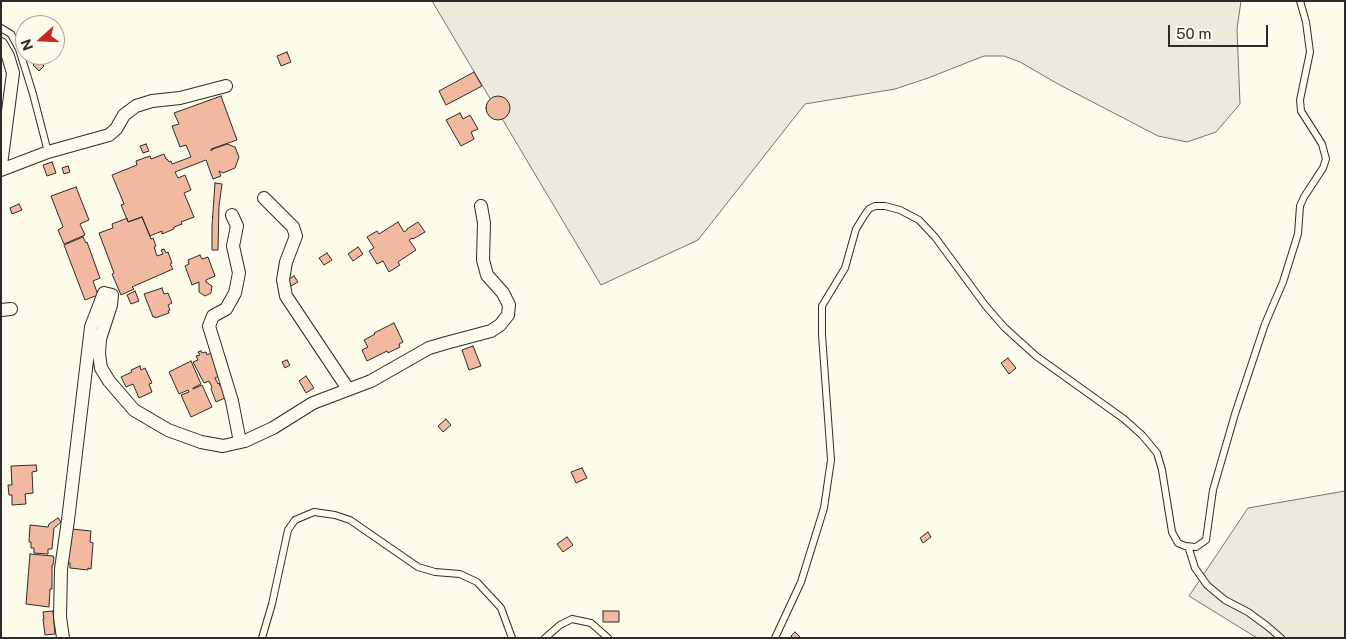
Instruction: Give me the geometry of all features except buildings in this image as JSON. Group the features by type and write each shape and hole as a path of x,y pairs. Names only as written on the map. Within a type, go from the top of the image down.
{"street":[{"path":"1,44 8,56 13,73 1,165"},
{"path":"1,170 48,152 109,134 116,129 124,115 136,106 180,98 226,86"},
{"path":"264,198 293,227 296,236 286,262 282,280 286,296 348,389"},
{"path":"63,638 60,617 61,569 91,327 104,293 112,295 111,305 100,338 99,354 101,368 109,381 134,410 168,430 201,442 223,446 245,441 273,428 313,403 371,381 429,348 446,342 491,332 500,325 508,315 509,305 503,293 487,275 483,260 484,222 481,206"},
{"path":"232,215 237,226 233,246 239,273 235,293 226,309 213,316 209,326 232,401 240,442"}],"lane":[{"path":"775,638 801,582 824,508 831,460 822,335 822,306 845,268 856,229 869,209 875,206 885,206 900,210 920,220 1004,327 1036,356 1124,419 1142,435 1157,453 1162,470 1172,532 1178,543 1196,547 1206,540 1213,490 1235,414 1265,324 1286,274 1298,234 1300,206 1323,168 1326,159 1322,144 1302,111 1300,100 1310,52 1306,22 1300,1"},
{"path":"1,28 11,34 19,49 48,152"},
{"path":"262,638 272,604 288,530 295,520 314,512 335,515 350,520 418,567 435,572 460,574 477,582 502,608 512,638"},
{"path":"1188,546 1195,568 1207,585 1225,600 1261,621 1281,638"},
{"path":"545,638 560,625 572,619 591,623 608,638"}],"shaded area":[{"path":"432,1 1241,1 1237,29 1240,104 1216,132 1187,142 1158,136 1020,62 1004,56 984,56 895,89 805,104 698,240 601,285"},
{"path":"1345,491 1345,638 1257,638 1189,596 1248,508"}]}
